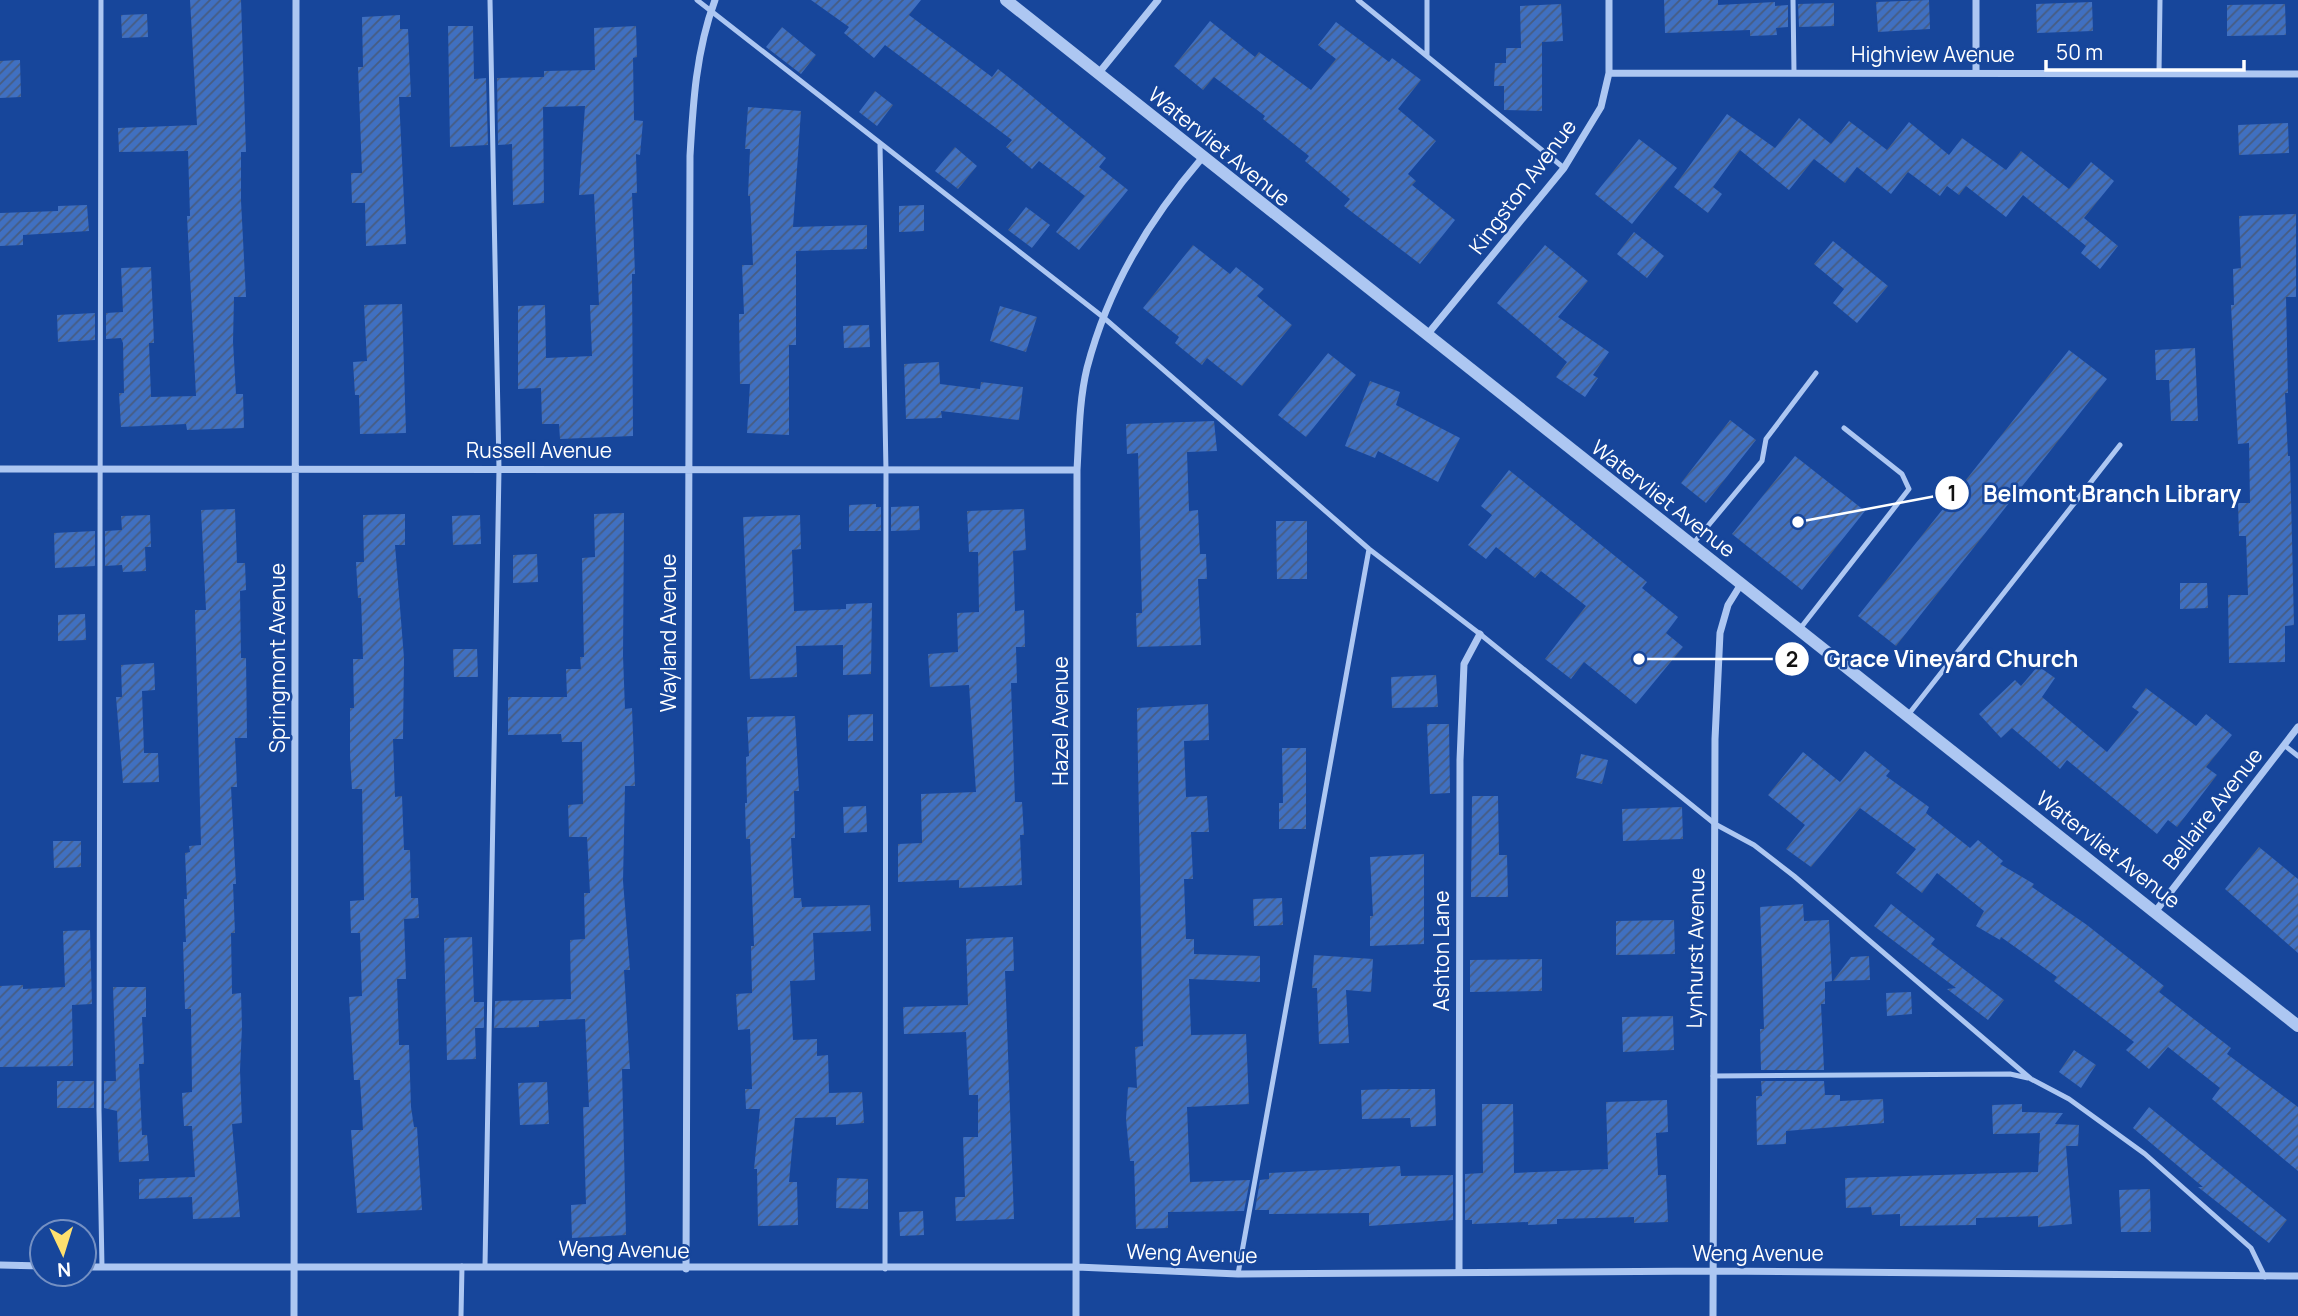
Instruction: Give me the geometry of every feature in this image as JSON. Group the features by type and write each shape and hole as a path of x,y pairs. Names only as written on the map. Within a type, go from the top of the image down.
{"street":[{"name":"Springmont Avenue","path":"293,1316 296,0"},
{"name":"Wayland Avenue","path":"686,1269 690,156 693,93 710,12 715,0"},
{"name":"Watervliet Avenue","path":"1006,0 2298,1026"},
{"path":"1098,74 1158,0"},
{"name":"Kingston Avenue","path":"1427,336 1563,169 1601,107 1609,73 1609,0"},
{"path":"1976,0 1976,73"},
{"name":"Highview Avenue","path":"1609,73 2298,74"},
{"name":"Hazel Avenue","path":"1076,1316 1077,470 1087,370 1103,317 1138,242 1202,158"},
{"name":"Russell Avenue","path":"0,469 1077,470"},
{"name":"Lynhurst Avenue","path":"1713,1316 1715,824 1720,633 1728,606 1741,584"},
{"name":"Ashton Lane","path":"1459,1272 1460,760 1464,664 1480,634"},
{"name":"Bellaire Avenue","path":"2155,912 2298,727"},
{"path":"0,1265 28,1266"},
{"name":"Weng Avenue","path":"98,1267 1077,1267 1238,1274 1713,1270 2298,1276"}],"lane":[{"path":"101,0 99,1110 102,1267"},
{"path":"485,1266 499,469 490,0"},
{"path":"697,0 1103,317 1369,550 1480,634 1715,824 1754,845 1794,876 2031,1079 2069,1099 2145,1154 2251,1248 2265,1277"},
{"path":"1357,0 1563,169"},
{"path":"1427,0 1427,55"},
{"path":"1793,0 1794,72"},
{"path":"2159,73 2160,0"},
{"path":"880,144 886,471 885,1269"},
{"path":"1692,546 1762,461 1766,439 1816,373"},
{"path":"1799,630 1909,489 1902,474 1844,428"},
{"path":"1907,716 2120,445"},
{"path":"1238,1274 1369,550"},
{"path":"2284,745 2298,757"},
{"path":"1713,1076 2010,1074 2031,1079"},
{"path":"461,1316 462,1266"}],"building":[{"path":"190,0 241,0 246,152 241,152 241,201 246,297 234,297 233,342 236,394 243,394 244,428 187,430 186,424 121,427 119,393 124,393 123,343 121,338 106,339 106,313 123,312 121,268 151,267 154,343 149,343 151,397 196,396 187,216 190,216 188,151 119,152 118,128 197,125"},
{"path":"811,0 921,0 909,15 992,77 998,69 1021,87 1106,158 1099,167 1128,190 1079,250 1056,232 1085,196 1039,161 1032,169 1006,147 1012,140 885,45 874,58 844,33 849,27"},
{"path":"1664,0 1718,0 1718,5 1775,2 1775,6 1788,5 1788,27 1776,28 1777,35 1750,36 1750,30 1665,33"},
{"path":"1929,0 1930,29 1878,32 1876,2"},
{"path":"2092,2 2093,31 2037,33 2036,4"},
{"path":"1834,3 1834,26 1799,27 1798,4"},
{"path":"1561,4 1563,41 1542,42 1542,111 1504,110 1504,86 1494,86 1495,63 1506,63 1506,48 1521,48 1520,6"},
{"path":"2285,4 2286,35 2227,36 2227,5"},
{"path":"147,14 148,37 122,38 121,15"},
{"path":"400,15 400,29 408,29 411,97 399,97 406,244 366,246 365,203 352,203 351,173 362,173 358,67 363,67 362,17"},
{"path":"1210,21 1255,57 1259,52 1311,90 1336,59 1318,45 1336,22 1389,62 1392,58 1421,80 1398,109 1436,141 1408,174 1416,181 1412,185 1455,220 1420,264 1344,206 1350,199 1305,161 1309,156 1263,119 1265,116 1214,77 1203,90 1174,66"},
{"path":"448,26 473,26 474,79 486,78 488,145 450,147"},
{"path":"636,26 637,57 633,58 634,120 643,121 640,155 636,154 637,193 632,193 635,274 632,274 633,436 560,439 559,424 542,424 541,388 518,389 518,306 545,305 546,358 592,356 590,305 599,305 594,194 579,195 585,106 543,107 544,203 513,205 512,144 498,145 497,78 544,77 544,71 595,70 594,28"},
{"path":"782,27 816,55 801,74 766,47"},
{"path":"20,60 21,97 0,98 0,61"},
{"path":"875,91 893,105 877,126 859,112"},
{"path":"748,107 801,111 793,227 867,225 867,249 796,251 796,345 789,345 789,435 747,433 750,384 740,384 739,314 744,314 742,265 753,265 748,196 750,149 745,149"},
{"path":"1727,114 1775,148 1799,118 1831,144 1849,121 1887,150 1909,122 1949,155 1962,138 2006,170 2021,151 2069,189 2091,162 2114,181 2084,218 2118,246 2100,269 2081,253 2086,246 2023,195 2006,217 1966,186 1959,195 1947,186 1940,196 1908,172 1891,194 1857,167 1845,183 1814,159 1789,190 1740,150 1713,187 1722,194 1708,213 1674,187"},
{"path":"2288,123 2289,153 2239,155 2238,125"},
{"path":"1639,139 1677,168 1632,224 1595,194"},
{"path":"955,147 977,166 958,189 935,171"},
{"path":"87,205 89,231 23,235 23,245 0,246 0,213 58,211 58,206"},
{"path":"924,205 924,231 899,232 899,206"},
{"path":"1026,207 1050,225 1032,248 1008,230"},
{"path":"2296,214 2296,297 2286,297 2288,393 2285,393 2290,456 2294,625 2285,626 2285,662 2229,663 2228,595 2248,595 2246,536 2239,536 2238,503 2250,503 2249,443 2238,444 2231,305 2234,305 2233,269 2241,268 2239,216"},
{"path":"1634,232 1664,256 1647,278 1617,254"},
{"path":"1833,241 1888,286 1857,323 1833,303 1844,289 1814,264"},
{"path":"1193,245 1230,274 1236,267 1264,289 1257,296 1292,325 1242,386 1207,358 1202,365 1175,343 1179,337 1143,308"},
{"path":"1545,245 1588,281 1558,317 1609,352 1593,375 1598,378 1585,397 1556,377 1567,362 1497,303"},
{"path":"402,304 406,433 360,434 359,395 355,395 353,362 367,361 364,305"},
{"path":"1000,306 1037,317 1026,352 990,341"},
{"path":"95,313 95,340 58,342 57,315"},
{"path":"869,325 870,347 844,348 843,326"},
{"path":"2195,348 2198,421 2171,421 2169,380 2156,380 2155,350"},
{"path":"2069,350 2107,379 1896,646 1858,616"},
{"path":"1328,353 1356,375 1306,437 1278,415"},
{"path":"939,362 940,384 980,389 981,382 1023,387 1019,420 941,411 942,418 906,419 904,364"},
{"path":"1370,381 1400,392 1396,405 1460,438 1438,482 1378,451 1375,458 1345,446"},
{"path":"1730,420 1756,440 1706,503 1681,483"},
{"path":"1214,421 1217,451 1187,452 1189,511 1198,510 1200,554 1206,554 1207,579 1198,579 1201,645 1137,647 1136,613 1142,613 1138,453 1127,454 1126,424"},
{"path":"1795,456 1865,511 1802,590 1732,534"},
{"path":"1509,470 1647,582 1642,588 1678,617 1666,633 1683,647 1636,704 1584,662 1571,679 1545,659 1586,606 1541,571 1535,578 1496,547 1486,559 1468,545 1492,515 1481,506"},
{"path":"876,504 876,507 881,507 881,531 849,531 849,505"},
{"path":"919,506 920,530 891,531 891,507"},
{"path":"235,509 237,563 245,563 246,590 240,591 241,658 246,658 247,738 235,738 237,787 231,787 236,884 233,884 235,933 231,933 232,994 241,993 242,1027 242,1123 232,1124 240,1217 193,1219 192,1197 139,1199 139,1179 195,1177 192,1126 184,1126 182,1093 192,1092 191,1009 185,1009 183,942 186,942 184,899 187,899 185,853 190,852 189,846 201,845 195,610 206,610 201,510"},
{"path":"1024,509 1026,550 1013,551 1015,611 1024,610 1025,647 1016,647 1017,683 1011,683 1015,802 1022,802 1024,835 1020,835 1022,885 959,888 959,880 898,882 898,844 922,843 921,794 976,792 969,685 930,687 928,654 958,652 957,613 979,612 978,552 969,552 967,511"},
{"path":"624,513 625,709 632,708 635,786 625,786 623,881 630,970 624,970 630,1069 622,1069 626,1235 572,1238 571,1205 586,1204 583,1107 589,1107 585,1019 539,1021 539,1027 494,1028 495,1001 571,999 570,940 585,939 584,893 590,893 587,837 569,837 568,805 583,804 582,742 562,742 561,734 508,735 508,697 567,697 566,669 581,669 580,657 584,657 582,558 595,557 594,514"},
{"path":"405,514 405,545 395,545 404,658 403,739 393,739 395,797 402,796 404,850 410,850 411,898 418,898 419,918 404,919 406,979 397,979 399,1045 409,1045 411,1107 414,1127 417,1127 422,1210 357,1213 351,1130 363,1130 360,1080 354,1080 349,997 362,996 360,933 351,933 350,901 364,900 362,789 352,789 350,756 350,708 354,708 353,659 363,659 361,598 358,598 356,562 364,562 363,515"},
{"path":"150,515 151,547 145,547 146,571 123,572 122,565 105,566 105,531 122,530 121,516"},
{"path":"480,515 481,544 453,545 452,516"},
{"path":"800,515 801,549 792,550 794,611 846,609 846,604 872,603 871,674 843,675 843,645 796,646 797,677 750,679 743,517"},
{"path":"1276,521 1307,521 1307,579 1277,579"},
{"path":"95,531 95,566 55,568 54,533"},
{"path":"537,554 538,582 513,583 513,555"},
{"path":"2180,583 2207,583 2208,608 2180,609"},
{"path":"85,614 86,640 58,641 58,615"},
{"path":"453,649 477,649 478,677 454,677"},
{"path":"154,663 155,690 142,691 144,753 158,753 159,782 123,783 116,697 122,697 121,665"},
{"path":"2038,666 2055,678 2042,697 2107,752 2139,712 2132,707 2146,688 2196,726 2206,714 2232,735 2206,767 2217,775 2177,827 2168,820 2157,834 2067,760 2060,769 2012,728 2001,738 1979,714 2015,680 2021,686"},
{"path":"1436,675 1438,707 1392,708 1391,677"},
{"path":"1208,704 1209,740 1184,741 1186,797 1207,796 1209,832 1191,832 1193,879 1184,879 1186,939 1194,939 1194,954 1260,956 1260,982 1189,979 1191,1035 1246,1034 1249,1104 1187,1107 1190,1182 1250,1180 1244,1211 1168,1212 1168,1228 1136,1229 1134,1161 1130,1161 1126,1119 1128,1087 1137,1088 1135,1047 1143,1046 1137,708"},
{"path":"873,714 873,741 848,741 848,715"},
{"path":"795,716 799,791 794,791 795,838 791,838 794,898 801,898 802,907 870,905 871,931 813,933 815,980 790,981 793,1040 817,1039 817,1056 828,1055 829,1093 862,1092 864,1123 836,1125 836,1117 795,1118 789,1182 797,1182 798,1225 758,1226 757,1169 754,1169 760,1109 746,1109 745,1089 752,1089 750,1029 738,1030 736,994 752,993 751,946 754,946 750,839 746,839 746,757 749,756 747,717"},
{"path":"1427,724 1449,724 1450,793 1430,794"},
{"path":"1282,748 1306,748 1306,829 1279,829 1279,803 1283,803"},
{"path":"1865,751 1890,771 1886,776 1929,807 1926,813 1970,848 1978,840 2003,861 2000,864 2034,884 2032,887 2087,925 2164,986 2159,992 2231,1048 2227,1054 2298,1107 2298,1171 2212,1099 2220,1088 2168,1047 2149,1069 2126,1050 2134,1042 2054,981 2057,977 2001,937 2000,940 1976,926 1984,911 1937,873 1922,893 1896,873 1916,849 1860,808 1811,867 1786,849 1805,825 1768,795 1803,752 1840,782"},
{"path":"1581,754 1608,760 1602,784 1576,778"},
{"path":"1472,796 1498,796 1499,855 1507,855 1508,897 1471,897"},
{"path":"866,806 867,832 844,833 843,807"},
{"path":"1682,807 1683,839 1623,841 1622,809"},
{"path":"53,841 81,841 81,867 54,868"},
{"path":"2259,847 2298,879 2298,953 2225,889"},
{"path":"1424,854 1424,944 1370,946 1370,916 1373,916 1370,857"},
{"path":"1282,898 1283,925 1254,926 1253,899"},
{"path":"1803,904 1804,921 1829,920 1832,981 1825,982 1825,1004 1821,1004 1824,1070 1761,1070 1760,1029 1764,1029 1760,907"},
{"path":"1891,904 1935,939 1931,944 2004,1000 1988,1020 1947,989 1956,988 1874,926"},
{"path":"1674,920 1675,954 1616,955 1616,921"},
{"path":"90,930 92,1004 72,1005 73,1066 0,1067 0,986 23,985 23,989 65,987 63,931"},
{"path":"472,937 474,1002 484,1002 484,1028 475,1028 476,1059 447,1060 444,938"},
{"path":"1013,937 1014,971 1005,971 1014,1219 956,1221 955,1197 965,1197 963,1137 978,1137 978,1095 969,1095 966,1032 904,1034 903,1007 968,1005 966,939"},
{"path":"1314,955 1373,959 1371,992 1346,990 1349,1043 1319,1044 1317,988 1312,988"},
{"path":"1869,956 1870,980 1833,981 1851,957"},
{"path":"1542,959 1542,991 1470,992 1470,960"},
{"path":"113,987 146,987 146,1017 142,1017 144,1064 139,1064 142,1135 147,1135 149,1161 119,1162 117,1111 104,1108 104,1081 116,1081"},
{"path":"1911,992 1912,1014 1887,1016 1886,993"},
{"path":"1673,1016 1674,1050 1623,1052 1622,1017"},
{"path":"2074,1050 2096,1065 2081,1088 2059,1072"},
{"path":"57,1081 94,1081 94,1108 57,1108"},
{"path":"1761,1081 1824,1081 1825,1095 1840,1095 1840,1101 1883,1099 1884,1123 1786,1131 1786,1144 1757,1145 1756,1096 1762,1096"},
{"path":"547,1082 549,1124 520,1125 518,1083"},
{"path":"1435,1089 1436,1126 1411,1127 1410,1118 1362,1119 1361,1090"},
{"path":"1667,1100 1668,1132 1656,1133 1658,1175 1666,1175 1668,1222 1634,1223 1634,1217 1557,1219 1557,1224 1528,1225 1528,1222 1472,1224 1472,1220 1465,1220 1465,1174 1483,1173 1482,1104 1513,1104 1514,1173 1608,1169 1606,1102"},
{"path":"2022,1104 2022,1112 2063,1113 2055,1124 2079,1125 2078,1146 2066,1146 2072,1224 2038,1227 2038,1216 1976,1218 1976,1225 1900,1226 1900,1214 1872,1215 1871,1207 1846,1208 1845,1178 2038,1172 2040,1133 1993,1134 1992,1105"},
{"path":"2149,1107 2287,1220 2269,1243 2198,1187 2203,1187 2133,1128"},
{"path":"1400,1166 1401,1176 1453,1175 1453,1220 1369,1226 1369,1213 1269,1214 1269,1210 1255,1210 1260,1180 1269,1179 1269,1173"},
{"path":"837,1178 868,1179 868,1209 836,1208"},
{"path":"2150,1189 2151,1232 2121,1232 2119,1190"},
{"path":"923,1211 924,1235 900,1236 899,1212"}],"place":[{"name":"Belmont Branch Library","path":"1798,522"},
{"name":"Grace Vineyard Church","path":"1639,659"}]}
